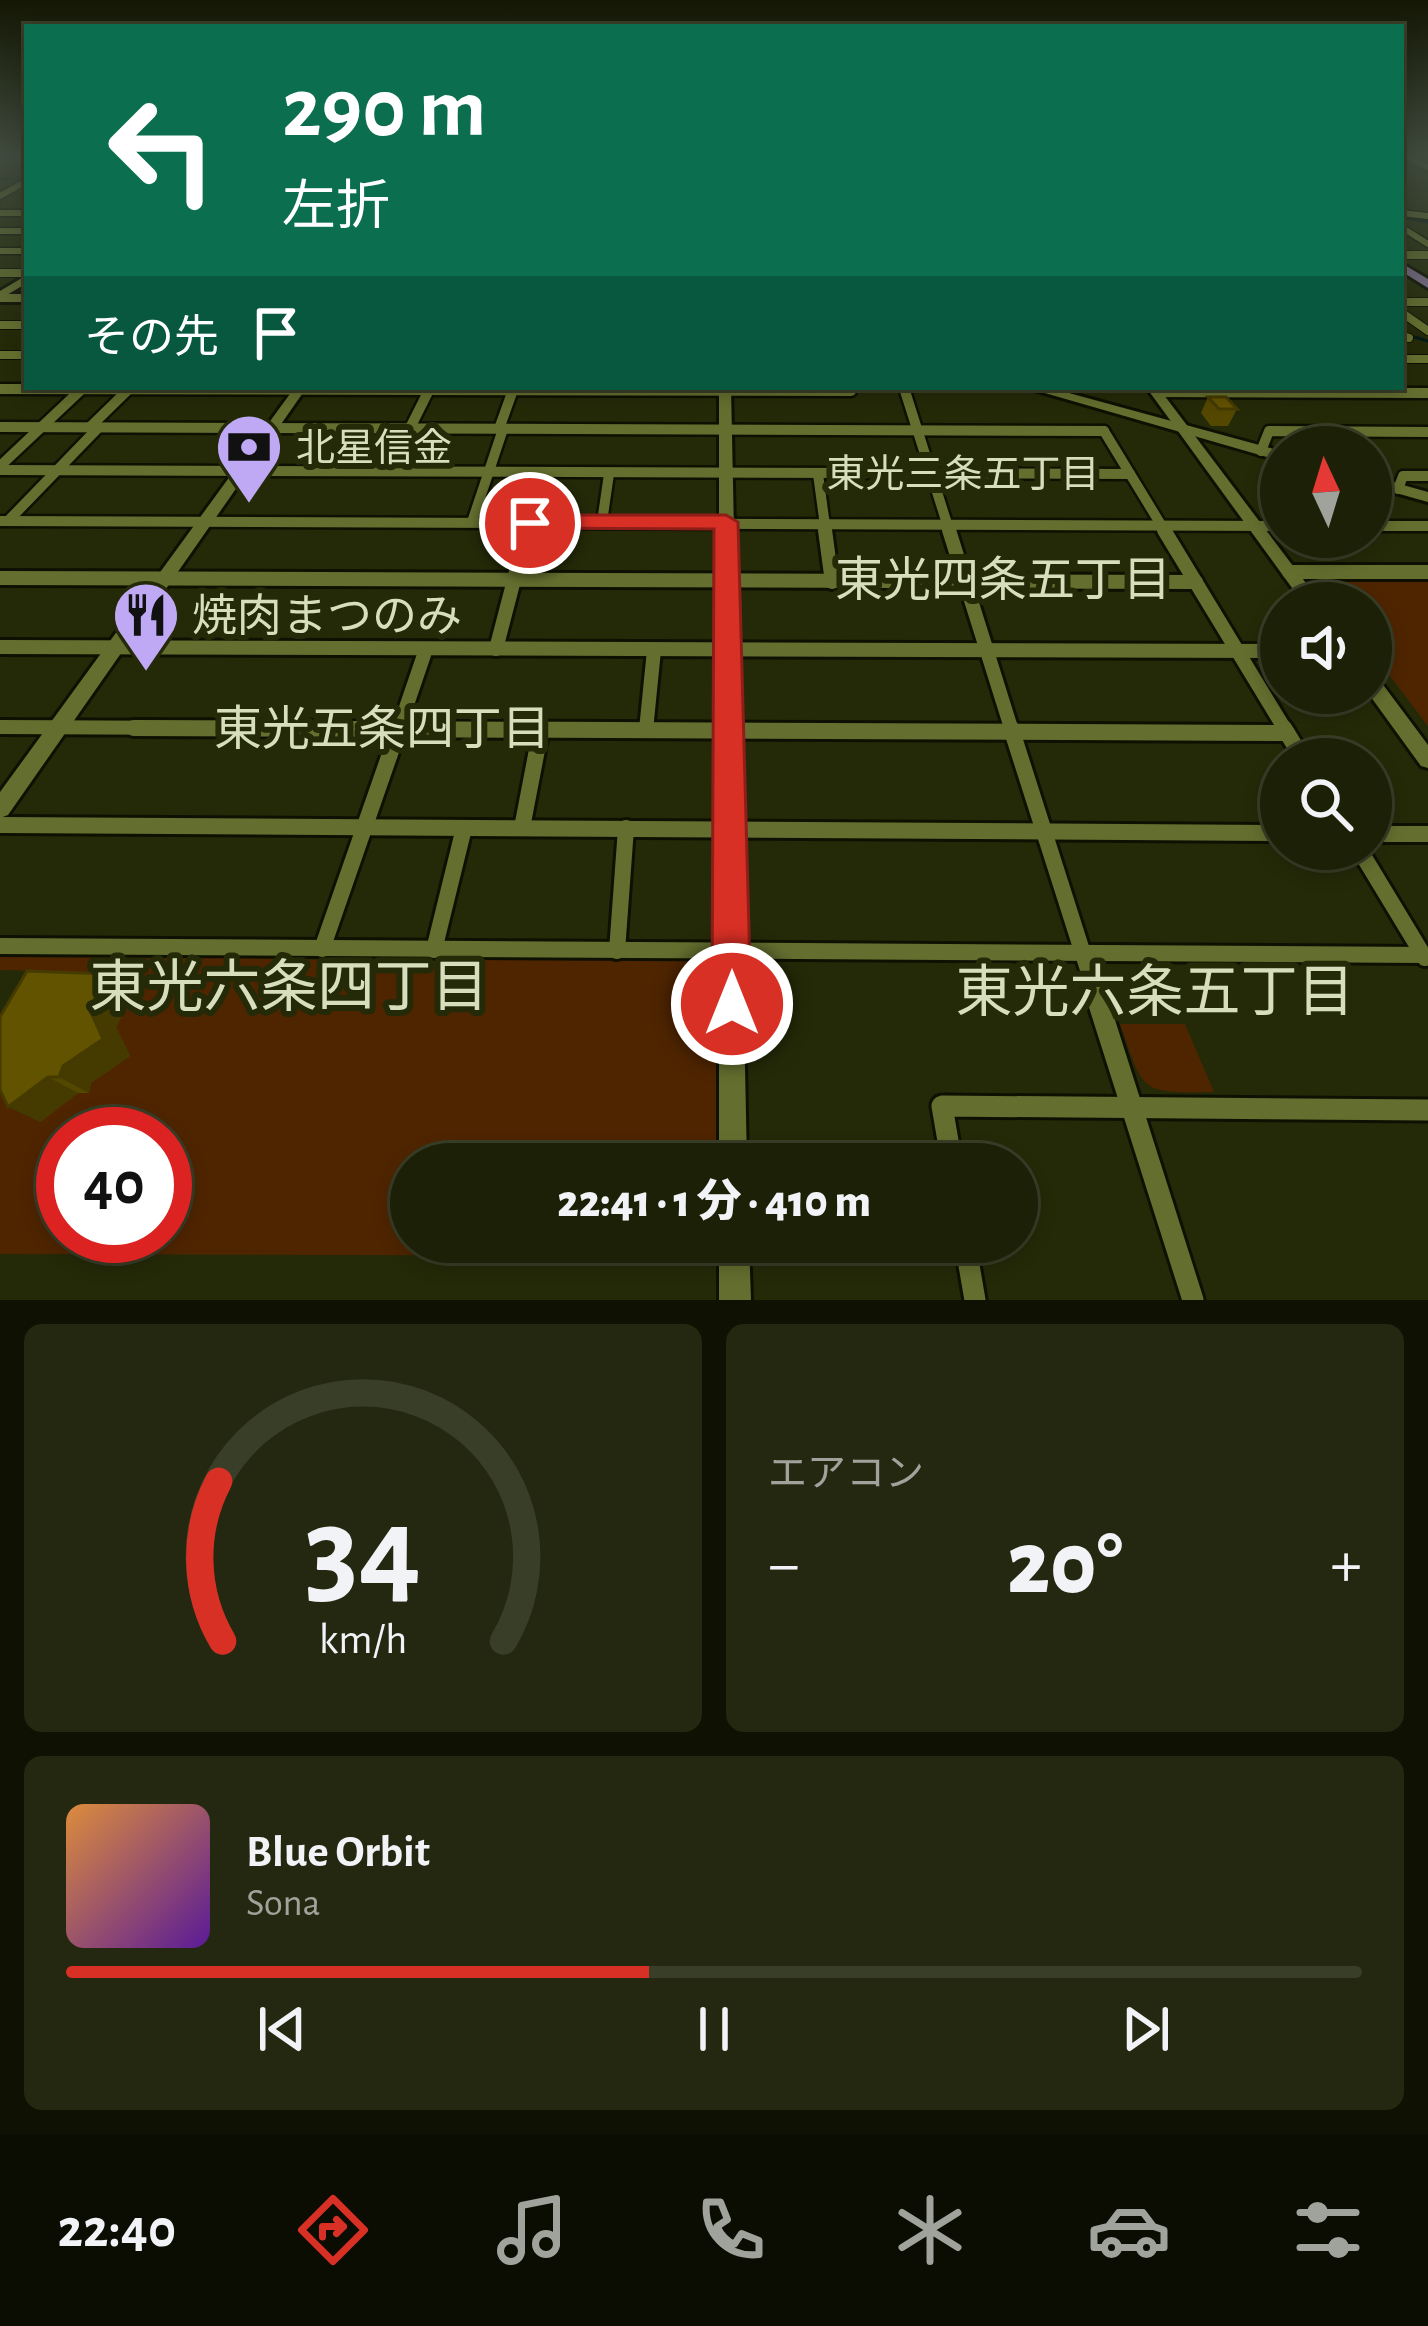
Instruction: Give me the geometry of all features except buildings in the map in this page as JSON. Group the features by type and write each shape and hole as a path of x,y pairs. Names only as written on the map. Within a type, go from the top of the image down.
{"main road":[{"path":"1042,390 1260,451"},
{"path":"1392,486 1428,497"}],"street":[{"path":"1404,229 1428,244"},
{"path":"1412,234 1428,234"},
{"path":"0,297 24,277"},
{"path":"1404,334 1426,330"},
{"path":"0,468 82,390"},
{"path":"4,521 128,390"},
{"path":"0,809 299,390"},
{"path":"410,428 429,390"},
{"path":"472,522 513,390"},
{"path":"725,390 733,1143"},
{"path":"767,390 850,390"},
{"path":"907,390 1011,733 1193,1300"},
{"path":"1154,390 1428,393"},
{"path":"1154,390 1296,582"},
{"path":"1104,430 1114,410"},
{"path":"0,428 1104,430"},
{"path":"1104,430 1290,738"},
{"path":"1392,432 1428,432"},
{"path":"0,468 1130,474"},
{"path":"602,523 609,473"},
{"path":"818,474 832,582"},
{"path":"1398,488 1403,476 1428,476"},
{"path":"4,521 1260,525"},
{"path":"496,649 530,523"},
{"path":"1392,526 1428,526"},
{"path":"1289,572 1428,572"},
{"path":"0,578 1196,582"},
{"path":"0,647 1260,651"},
{"path":"322,949 425,649"},
{"path":"646,730 654,650"},
{"path":"1392,710 1424,750"},
{"path":"0,727 1287,733"},
{"path":"522,828 541,729"},
{"path":"0,825 1260,833"},
{"path":"434,950 464,827"},
{"path":"617,951 626,828"},
{"path":"1392,834 1428,834"},
{"path":"1371,870 1426,959"},
{"path":"0,946 1084,952 1426,959"},
{"path":"948,1143 942,1106 1428,1110"},
{"path":"734,1263 735,1300"},
{"path":"969,1263 975,1300"}],"shaded area":[{"path":"1428,581 1428,726 1392,679 1392,582 1318,582"},
{"path":"0,952 330,960 725,956 725,1143 390,1143 390,1255 192,1255 192,1107 36,1107 36,1254 0,1254 0,1093 88,1093 91,1083 129,1056 116,1027 41,971 0,970"},
{"path":"1120,1024 1185,1024 1214,1092 1171,1092 1148,1085"}],"waterway":[{"path":"1404,218 1428,222"},
{"path":"1411,336 1428,341"}],"place":[{"name":"北星信金","path":"249,506"},
{"name":"焼肉まつのみ","path":"146,674"}],"district":[{"name":"東光三条五丁目","path":"963,473"},
{"name":"東光四条五丁目","path":"1003,579"},
{"name":"東光五条四丁目","path":"382,728"},
{"name":"東光六条四丁目","path":"289,986"},
{"name":"東光六条五丁目","path":"1155,991"}],"route":[{"path":"530,523 726,522 732,1004"}]}
